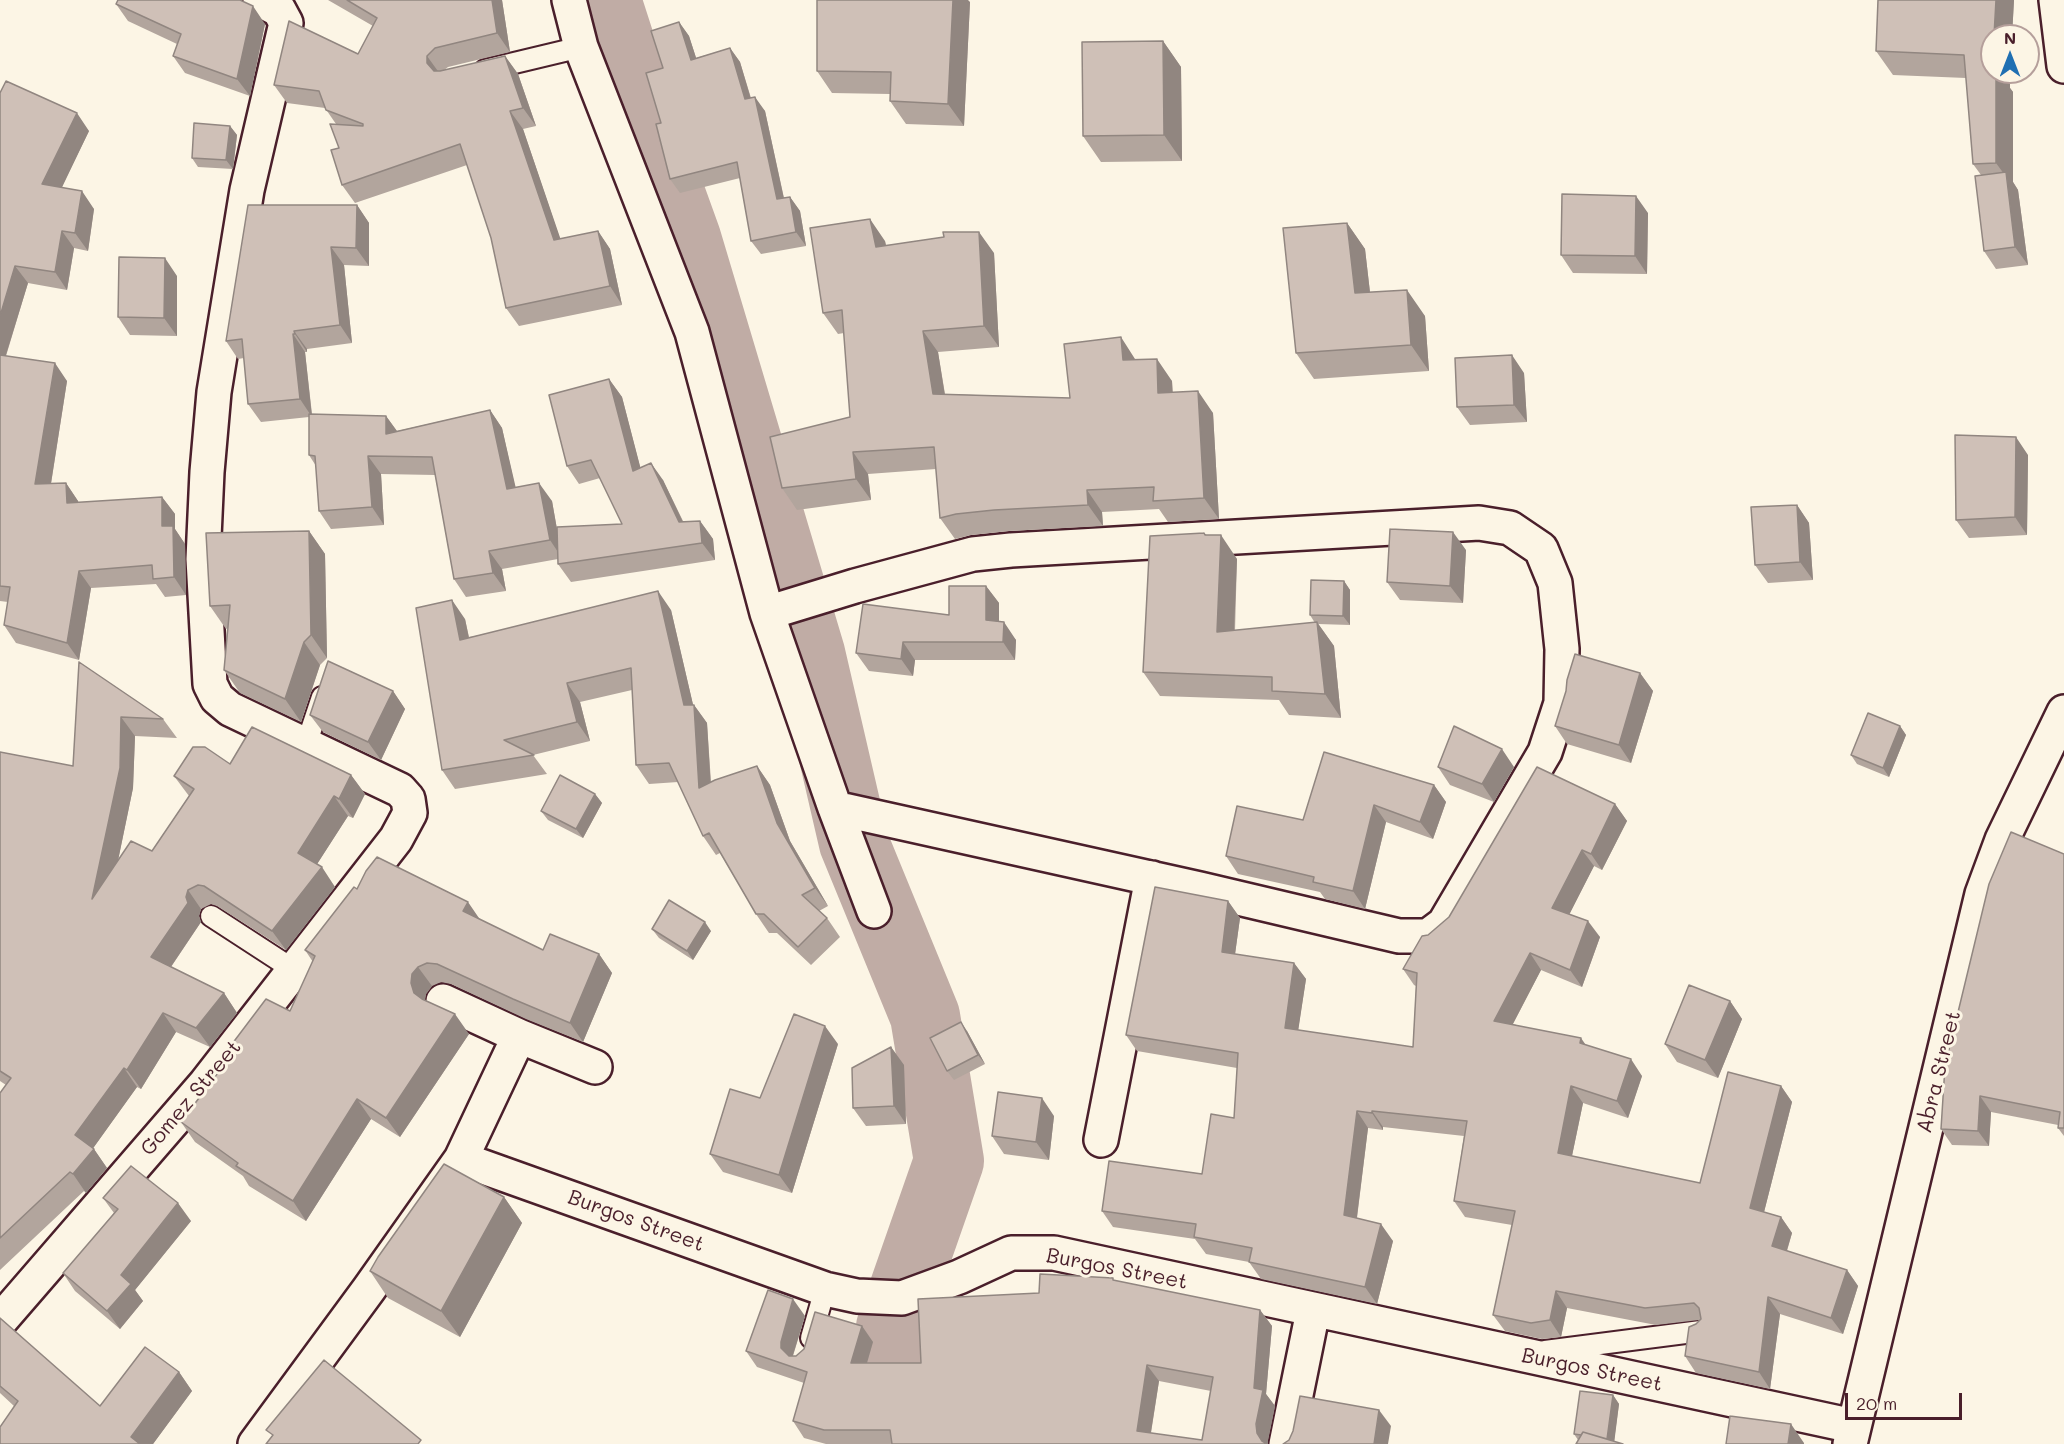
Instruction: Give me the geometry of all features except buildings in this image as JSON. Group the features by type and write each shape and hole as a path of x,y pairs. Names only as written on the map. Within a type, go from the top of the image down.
{"street":[{"path":"260,0 279,10 286,23 247,190 214,393 203,559 210,684 217,698 230,709 306,745"},
{"path":"569,0 581,47 692,332 835,808 874,911"},
{"path":"2055,0 2064,66"},
{"path":"776,611 855,586 973,554 1479,523 1510,528 1541,549 1555,583 1562,649 1561,703 1545,752 1444,924 1428,936 1399,936 1152,878 835,808"},
{"name":"Abra Street","path":"1852,1435 1982,894 2002,840 2064,712"},
{"name":"Gomez Street","path":"0,1321 206,1083 396,839 410,813 408,799 400,790 306,745"},
{"path":"1101,1140 1152,878"},
{"path":"443,1001 519,1036 595,1067"},
{"path":"255,1444 461,1159 519,1036"},
{"name":"Burgos Street","path":"461,1159 825,1289 857,1296 902,1298 959,1277 1011,1253 1054,1253 1519,1355 1852,1435"},
{"path":"1286,1444 1313,1311"}],"lane":[{"path":"462,75 581,47"},
{"path":"306,745 327,680"},
{"path":"212,916 294,970"},
{"path":"804,1361 825,1289"},
{"path":"1519,1355 1701,1331"}],"waterway":[{"path":"606,0 655,152 686,238 810,653 854,843 925,1016 949,1161 891,1327 882,1444"}]}
